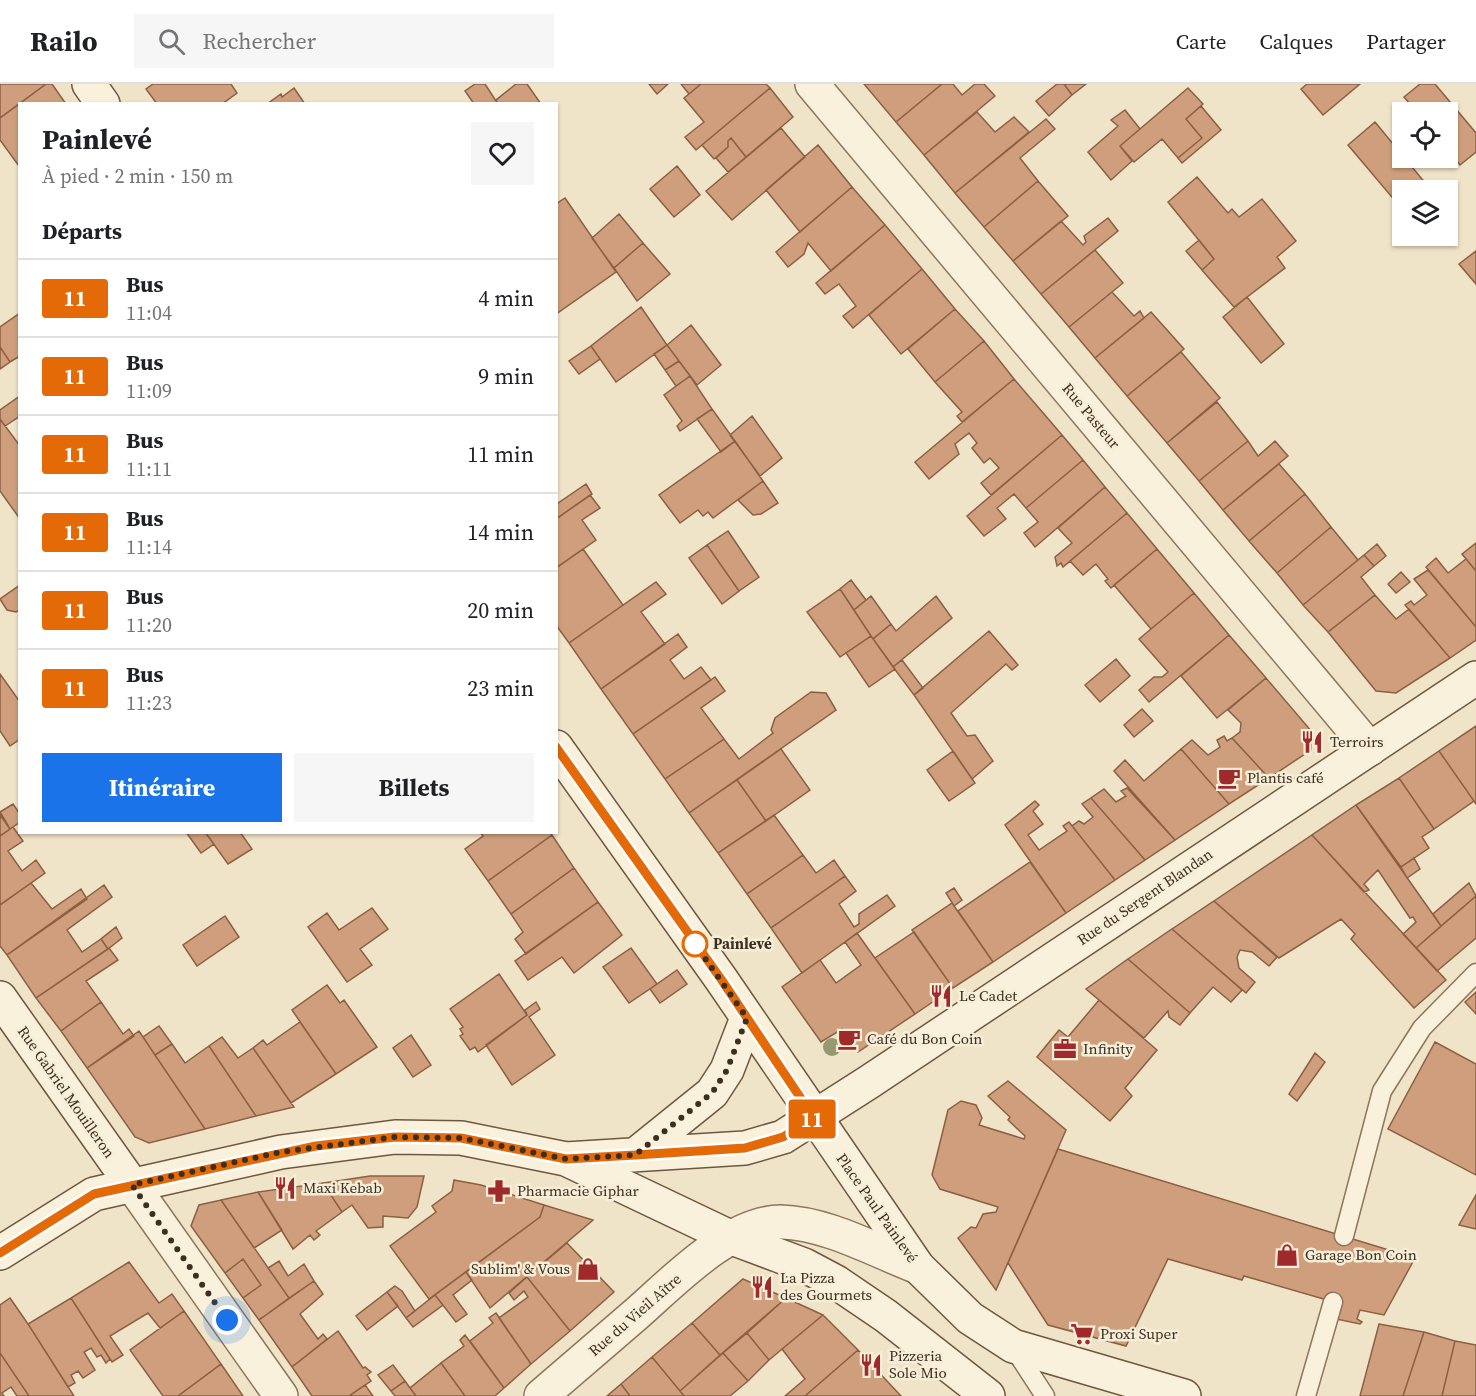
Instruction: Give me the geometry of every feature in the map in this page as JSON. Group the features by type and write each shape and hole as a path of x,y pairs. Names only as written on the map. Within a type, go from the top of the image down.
{"street":[{"path":"89,84 102,102"},
{"name":"Rue Pasteur","path":"812,84 1370,748"},
{"name":"Rue du Sergent Blandan","path":"566,1159 745,1148 783,1137 1476,678"},
{"name":"Place Paul Painlevé","path":"558,750 747,1018 918,1267 970,1318 1013,1346 1169,1395"},
{"name":"Rue Gabriel Mouilleron","path":"0,998 281,1396"},
{"path":"635,1155 712,1093 727,1070 747,1018"},
{"path":"0,1253 94,1194 281,1152 395,1137 461,1138 566,1159 732,1238 804,1265 836,1282 878,1311 988,1396"},
{"name":"Place Paul Painlevé","path":"732,1238 758,1227 779,1222 799,1224 829,1232 918,1267"},
{"name":"Rue du Vieil Aître","path":"540,1396 698,1261 732,1238"}],"lane":[{"path":"1344,1236 1382,1091 1422,1028 1476,974"},
{"path":"1306,1396 1333,1302"},
{"path":"1013,1346 1045,1396"}],"building":[{"path":"0,84 46,84 22,102 18,102 18,105 0,118"},
{"path":"46,84 52,84 65,102 22,102"},
{"path":"153,84 231,84 237,93 225,102 156,102 146,89"},
{"path":"475,84 485,84 497,102 473,102 465,91"},
{"path":"516,84 527,84 540,102 497,102 496,100"},
{"path":"649,84 668,84 657,94"},
{"path":"681,84 701,84 689,94"},
{"path":"701,84 766,84 770,88 696,150 685,137 704,122 684,98"},
{"path":"864,84 942,84 896,122"},
{"path":"942,84 953,84 962,95 975,84 984,84 995,96 924,155 896,122"},
{"path":"1057,84 1064,84 1072,95 1049,116 1036,101"},
{"path":"1064,84 1086,84 1072,95"},
{"path":"1307,84 1360,84 1323,115 1301,89"},
{"path":"1420,84 1435,84 1450,102 1408,102 1404,97"},
{"path":"294,88 304,102 270,102 281,94 282,97"},
{"path":"770,88 793,117 746,157 731,138 728,141 728,147 714,159 702,145"},
{"path":"1188,88 1203,104 1186,119 1202,138 1178,158 1162,139 1134,162 1120,146"},
{"path":"18,105 18,165 0,140 0,118"},
{"path":"1201,106 1221,130 1182,163 1178,158 1202,138 1186,119"},
{"path":"1125,110 1140,129 1120,146 1132,161 1111,180 1088,152 1118,126 1111,120"},
{"path":"1458,111 1476,133 1476,152 1460,165 1458,162"},
{"path":"977,112 995,132 1014,117 1029,132 955,193 924,155"},
{"path":"1046,119 1055,129 1020,158 1038,181 984,227 955,193"},
{"path":"1375,122 1392,143 1392,168 1413,168 1423,180 1392,180 1392,197 1348,145"},
{"path":"781,128 805,157 732,220 706,191"},
{"path":"731,138 746,157 728,172 716,158 728,147 728,141"},
{"path":"818,145 852,187 800,232 766,190"},
{"path":"677,166 700,195 674,217 650,189"},
{"path":"1197,177 1228,213 1232,209 1239,217 1262,199 1296,241 1277,257 1285,268 1234,307 1202,270 1214,259 1168,202"},
{"path":"1038,181 1068,216 1013,261 984,227"},
{"path":"852,187 885,225 831,271 808,243 804,254 788,267 776,252"},
{"path":"565,198 616,272 558,313 558,203"},
{"path":"619,214 643,243 614,268 592,238"},
{"path":"1108,218 1118,231 1041,294 1013,261 1061,221 1083,245 1086,242 1084,236"},
{"path":"885,225 922,269 853,328 843,316 856,306 839,284 825,294 816,283"},
{"path":"1199,240 1214,259 1202,270 1186,251"},
{"path":"643,243 670,274 637,301 614,268"},
{"path":"1095,250 1123,283 1069,327 1041,294"},
{"path":"1476,251 1476,284 1459,264"},
{"path":"922,269 955,309 901,354 869,315"},
{"path":"1112,292 1134,316 1140,311 1144,318 1095,358 1069,327"},
{"path":"1247,297 1284,344 1261,363 1223,317"},
{"path":"641,307 667,345 616,382 591,346"},
{"path":"955,309 984,341 935,382 908,349"},
{"path":"1151,312 1184,349 1127,396 1095,358"},
{"path":"18,314 18,357 10,362 0,347 0,327"},
{"path":"691,325 721,365 697,385 667,345"},
{"path":"984,341 1014,379 962,422 957,416 962,412 935,382"},
{"path":"667,345 679,361 665,370 654,354"},
{"path":"591,346 600,359 579,374 569,361"},
{"path":"0,347 10,362 0,369"},
{"path":"1181,352 1220,398 1167,443 1127,396"},
{"path":"679,361 690,376 676,386 665,370"},
{"path":"690,376 712,409 680,431 677,426 682,421 664,395"},
{"path":"1014,379 1062,435 991,495 981,483 999,468 990,458 984,463 972,448 977,443 969,433 955,444 959,454 929,479 915,462"},
{"path":"18,397 18,417 5,426 0,419 0,410"},
{"path":"1217,402 1248,441 1199,481 1167,443"},
{"path":"712,409 735,441 721,452 697,419"},
{"path":"752,416 782,458 760,476 730,435"},
{"path":"0,419 18,443 18,516 0,491"},
{"path":"1062,435 1083,460 1026,508 1014,494 997,508 1006,519 984,536 967,516"},
{"path":"735,441 763,481 713,518 708,512 703,516 698,510 680,523 659,495"},
{"path":"1248,441 1258,456 1275,441 1288,456 1223,510 1199,481"},
{"path":"1083,460 1105,487 1035,547 1024,533 1038,522 1026,508"},
{"path":"1279,464 1305,494 1249,541 1223,510"},
{"path":"763,481 778,503 761,514 753,515 738,500"},
{"path":"586,484 592,494 558,518 558,503"},
{"path":"1105,487 1127,513 1063,567 1061,563 1057,566 1055,557 1072,543 1058,528"},
{"path":"1305,494 1331,527 1277,573 1249,541"},
{"path":"590,495 600,508 582,520 596,540 558,567 558,518"},
{"path":"1127,513 1157,549 1111,588 1105,581 1108,579 1096,564 1083,575 1070,561"},
{"path":"1331,527 1358,560 1303,605 1277,573"},
{"path":"728,531 759,577 739,591 707,545"},
{"path":"1476,543 1476,571 1462,554"},
{"path":"1377,544 1386,556 1374,566 1364,555"},
{"path":"707,545 739,591 722,604 689,558"},
{"path":"583,549 623,605 569,643 558,628 558,567"},
{"path":"1157,549 1194,593 1151,629 1114,585"},
{"path":"1364,555 1374,566 1361,577 1375,595 1328,632 1303,605"},
{"path":"1436,558 1448,573 1466,559 1476,571 1476,627 1426,567"},
{"path":"1428,570 1476,627 1476,640 1450,658 1405,605 1411,601 1414,605 1427,595 1414,579"},
{"path":"1401,572 1410,582 1396,593 1388,584"},
{"path":"851,580 866,600 854,610 840,589"},
{"path":"656,582 666,594 641,612 665,644 601,689 569,643"},
{"path":"18,586 18,611 7,610 0,599"},
{"path":"840,589 871,636 840,657 807,612"},
{"path":"1194,593 1229,635 1149,702 1139,690 1154,677 1162,677 1168,672 1139,639"},
{"path":"1375,595 1396,619 1409,609 1450,658 1396,693 1376,691 1328,632"},
{"path":"871,596 891,624 873,639 854,610"},
{"path":"936,596 952,618 893,667 873,639 891,624 896,631"},
{"path":"989,631 1018,665 1012,670 1006,664 951,713 967,736 975,735 993,761 972,779 914,695"},
{"path":"678,634 687,647 670,660 684,679 701,667 711,680 633,734 601,689"},
{"path":"1229,635 1266,678 1217,718 1181,676"},
{"path":"871,636 895,669 869,687 846,653"},
{"path":"1116,659 1130,676 1100,702 1085,685"},
{"path":"902,660 923,688 914,695 893,667"},
{"path":"0,674 18,699 18,740 10,746 0,731"},
{"path":"715,677 725,691 701,708 724,739 665,779 633,734"},
{"path":"1266,678 1312,732 1311,750 1269,778 1232,738 1240,732 1241,723 1228,710"},
{"path":"811,692 826,693 836,710 689,813 665,779 724,739 739,759 773,733 771,730 775,718"},
{"path":"1142,709 1153,721 1134,737 1124,725"},
{"path":"1476,726 1476,804 1439,751"},
{"path":"1224,736 1227,741 1232,738 1269,778 1229,804 1181,749 1192,740 1208,755 1220,747 1217,740"},
{"path":"781,749 810,790 766,821 737,780"},
{"path":"1181,749 1229,804 1175,840 1114,771 1125,760 1144,781"},
{"path":"953,751 975,783 949,801 927,770"},
{"path":"1439,751 1474,801 1434,829 1399,778"},
{"path":"1399,778 1434,829 1422,837 1429,848 1401,867 1356,805"},
{"path":"737,780 766,821 718,853 689,813"},
{"path":"1127,788 1175,840 1145,860 1091,798 1104,789 1116,802 1126,796 1121,791"},
{"path":"1091,798 1145,860 1115,880 1072,826 1079,821 1084,824 1093,817 1082,804"},
{"path":"1035,801 1039,805 1033,811 1043,824 1028,835 1039,850 1067,831 1063,826 1069,822 1115,880 1066,913 1005,825"},
{"path":"13,804 18,811 18,823 10,829 0,812"},
{"path":"1356,805 1441,926 1416,948 1403,934 1416,922 1413,917 1410,918 1378,870 1364,884 1369,890 1364,892 1312,835"},
{"path":"0,815 10,829 0,836"},
{"path":"774,815 803,855 747,894 718,853"},
{"path":"13,827 23,841 8,851 22,871 36,860 45,873 0,905 0,836"},
{"path":"187,834 206,834 214,844 201,853"},
{"path":"206,834 241,834 252,849 228,864"},
{"path":"482,834 552,835 488,881 465,849 483,836"},
{"path":"552,835 574,868 511,914 488,881"},
{"path":"1312,835 1446,980 1414,1008 1351,939 1355,934 1341,919 1279,958 1214,901"},
{"path":"803,855 816,873 834,860 845,876 771,928 747,894"},
{"path":"1414,858 1420,869 1407,878 1401,867"},
{"path":"1030,862 1066,913 993,962 958,911"},
{"path":"574,868 598,902 526,954 515,939 523,932 511,914"},
{"path":"845,876 856,891 839,904 854,927 859,924 859,914 887,895 895,906 802,973 771,928"},
{"path":"31,883 52,909 81,889 87,899 7,955 0,946 0,905"},
{"path":"1469,883 1476,896 1441,926 1433,914"},
{"path":"104,885 112,897 67,930 82,952 101,939 108,949 36,998 7,955"},
{"path":"954,888 962,900 954,906 946,893"},
{"path":"1476,896 1476,938 1437,971 1416,948"},
{"path":"1214,901 1277,957 1269,966 1252,952 1240,950 1237,957 1239,968 1255,982 1246,993 1172,929"},
{"path":"598,902 622,935 574,973 562,957 528,980 515,961"},
{"path":"952,903 993,962 953,988 912,930"},
{"path":"372,908 388,929 360,949 372,965 347,982 308,927 327,913 339,930"},
{"path":"225,916 239,937 197,966 183,945"},
{"path":"116,927 122,938 108,949 101,939"},
{"path":"1172,929 1242,990 1231,1002 1213,987 1190,1013 1128,959"},
{"path":"914,932 953,988 915,1014 875,958"},
{"path":"857,933 915,1014 858,1052 842,1029 821,1042 782,987 820,960 836,983 861,965 845,942"},
{"path":"109,948 118,960 86,981 101,1002 61,1031 36,998"},
{"path":"631,948 657,984 629,1003 603,967"},
{"path":"1128,959 1190,1013 1180,1025 1169,1017 1168,1011 1144,1038 1086,989"},
{"path":"677,970 687,984 660,1003 650,989"},
{"path":"499,974 527,1015 478,1052 475,1047 470,1050 460,1036 463,1034 460,1029 463,1027 450,1009"},
{"path":"327,985 340,1003 344,1000 377,1047 336,1074 292,1010"},
{"path":"1476,992 1476,1014 1465,1002"},
{"path":"1099,1000 1157,1050 1125,1088 1132,1096 1110,1121 1037,1057 1059,1030 1068,1037"},
{"path":"101,1002 123,1034 129,1029 134,1036 87,1068 61,1031"},
{"path":"536,1002 540,1009 529,1017 555,1055 512,1085 486,1045 527,1015 525,1010"},
{"path":"300,1022 336,1074 291,1103 253,1048 263,1040 267,1045"},
{"path":"159,1026 172,1044 155,1055 143,1037"},
{"path":"139,1031 205,1129 149,1143 135,1137 87,1068"},
{"path":"411,1035 431,1065 413,1077 393,1048"},
{"path":"222,1037 238,1058 253,1048 294,1107 256,1116 209,1046"},
{"path":"1435,1042 1476,1064 1476,1175 1388,1129"},
{"path":"172,1044 185,1063 209,1046 256,1116 205,1129 155,1055"},
{"path":"1315,1053 1325,1062 1297,1101 1289,1094"},
{"path":"1008,1081 1066,1130 996,1290 958,1238 971,1227 976,1228 983,1214 996,1212 998,1207 940,1189 932,1175 948,1110 961,1101 976,1105 982,1118 979,1125 1024,1139 1025,1136 1008,1120 1010,1117 988,1096"},
{"path":"1058,1149 1415,1258 1384,1315 1360,1310 1357,1319 1362,1322 1360,1324 1336,1319 1341,1304 1244,1276 1242,1280 1168,1259 1126,1346 1048,1325 1008,1263"},
{"path":"370,1176 424,1176 417,1207 408,1218 383,1216 383,1227 368,1228 352,1205 342,1212 323,1183"},
{"path":"454,1180 481,1185 544,1205 540,1217 429,1299 390,1246 436,1212 432,1206 452,1191"},
{"path":"323,1183 342,1212 316,1231 320,1235 314,1240 310,1235 293,1249 258,1192"},
{"path":"258,1192 282,1230 254,1248 221,1200"},
{"path":"1476,1195 1476,1229 1459,1225"},
{"path":"221,1200 289,1298 259,1320 243,1298 261,1285 243,1259 225,1273 191,1226 199,1205"},
{"path":"544,1205 593,1220 490,1308 466,1272 540,1217"},
{"path":"567,1243 614,1292 570,1331 527,1277"},
{"path":"243,1259 261,1285 243,1298 225,1273"},
{"path":"279,1261 288,1276 304,1264 314,1281 289,1298 268,1268"},
{"path":"129,1262 159,1303 172,1294 184,1311 160,1328 148,1313 110,1336 123,1355 112,1362 71,1298"},
{"path":"466,1272 472,1280 453,1295 467,1314 456,1322 435,1295"},
{"path":"527,1277 570,1331 531,1364 499,1318 528,1297 524,1291 514,1300 509,1293"},
{"path":"743,1279 786,1298 720,1355 692,1323"},
{"path":"314,1281 323,1294 300,1314 318,1339 323,1334 327,1339 292,1367 259,1320"},
{"path":"395,1286 402,1291 415,1311 406,1318 387,1292"},
{"path":"387,1292 398,1306 367,1330 356,1316"},
{"path":"435,1295 443,1305 413,1327 406,1318"},
{"path":"10,1298 74,1396 29,1396 0,1353 0,1305"},
{"path":"71,1298 110,1359 106,1363 101,1355 97,1357 91,1348 84,1352 95,1370 83,1378 78,1371 71,1375 75,1383 68,1387 28,1324"},
{"path":"786,1298 823,1315 769,1360 747,1333"},
{"path":"184,1311 221,1364 178,1396 163,1396 130,1350"},
{"path":"496,1313 531,1364 504,1388 470,1341 493,1323 489,1318"},
{"path":"823,1315 858,1350 805,1396 785,1396 805,1379 782,1349"},
{"path":"692,1323 720,1355 680,1391 652,1357"},
{"path":"1379,1324 1424,1332 1403,1396 1360,1396"},
{"path":"338,1331 363,1368 371,1372 367,1375 371,1381 349,1396 312,1396 292,1367"},
{"path":"1424,1332 1455,1341 1442,1396 1403,1396"},
{"path":"747,1333 769,1360 748,1381 723,1353"},
{"path":"465,1335 504,1388 495,1396 465,1396 441,1363 464,1346 460,1340"},
{"path":"1455,1341 1476,1345 1476,1396 1442,1396"},
{"path":"858,1350 901,1396 805,1396"},
{"path":"0,1353 29,1396 17,1396 11,1387 2,1393 4,1396 0,1396"},
{"path":"723,1353 748,1381 730,1396 684,1396 680,1391"},
{"path":"652,1357 684,1396 630,1396 621,1384"},
{"path":"441,1363 465,1396 416,1396 410,1388"},
{"path":"221,1364 243,1396 178,1396"},
{"path":"393,1365 405,1381 391,1391 378,1375"},
{"path":"405,1381 416,1396 395,1396 391,1391"},
{"path":"621,1384 630,1396 607,1396"},
{"path":"365,1385 373,1396 349,1396"}],"bus line":[{"name":"11","path":"0,1253 94,1194 316,1146 395,1137 461,1138 566,1159 745,1148 783,1137 814,1118 721,979 558,750"}],"place":[{"name":"Terroirs","path":"1312,742"},
{"name":"Plantis café","path":"1229,778"},
{"name":"Painlevé","path":"695,944"},
{"name":"Le Cadet","path":"941,996"},
{"name":"Café du Bon Coin","path":"849,1039"},
{"name":"Infinity","path":"1065,1049"},
{"name":"Maxi Kebab","path":"285,1188"},
{"name":"Pharmacie Giphar","path":"499,1191"},
{"name":"Garage Bon Coin","path":"1287,1255"},
{"name":"Sublim' & Vous","path":"588,1269"},
{"name":"La Pizza des Gourmets","path":"762,1287"},
{"name":"Proxi Super","path":"1082,1334"},
{"name":"Pizzeria Sole Mio","path":"871,1365"}],"route":[{"path":"227,1320 132,1185 281,1152 395,1137 461,1138 566,1159 635,1155 694,1110 712,1093 727,1070 747,1018 695,944"}]}
